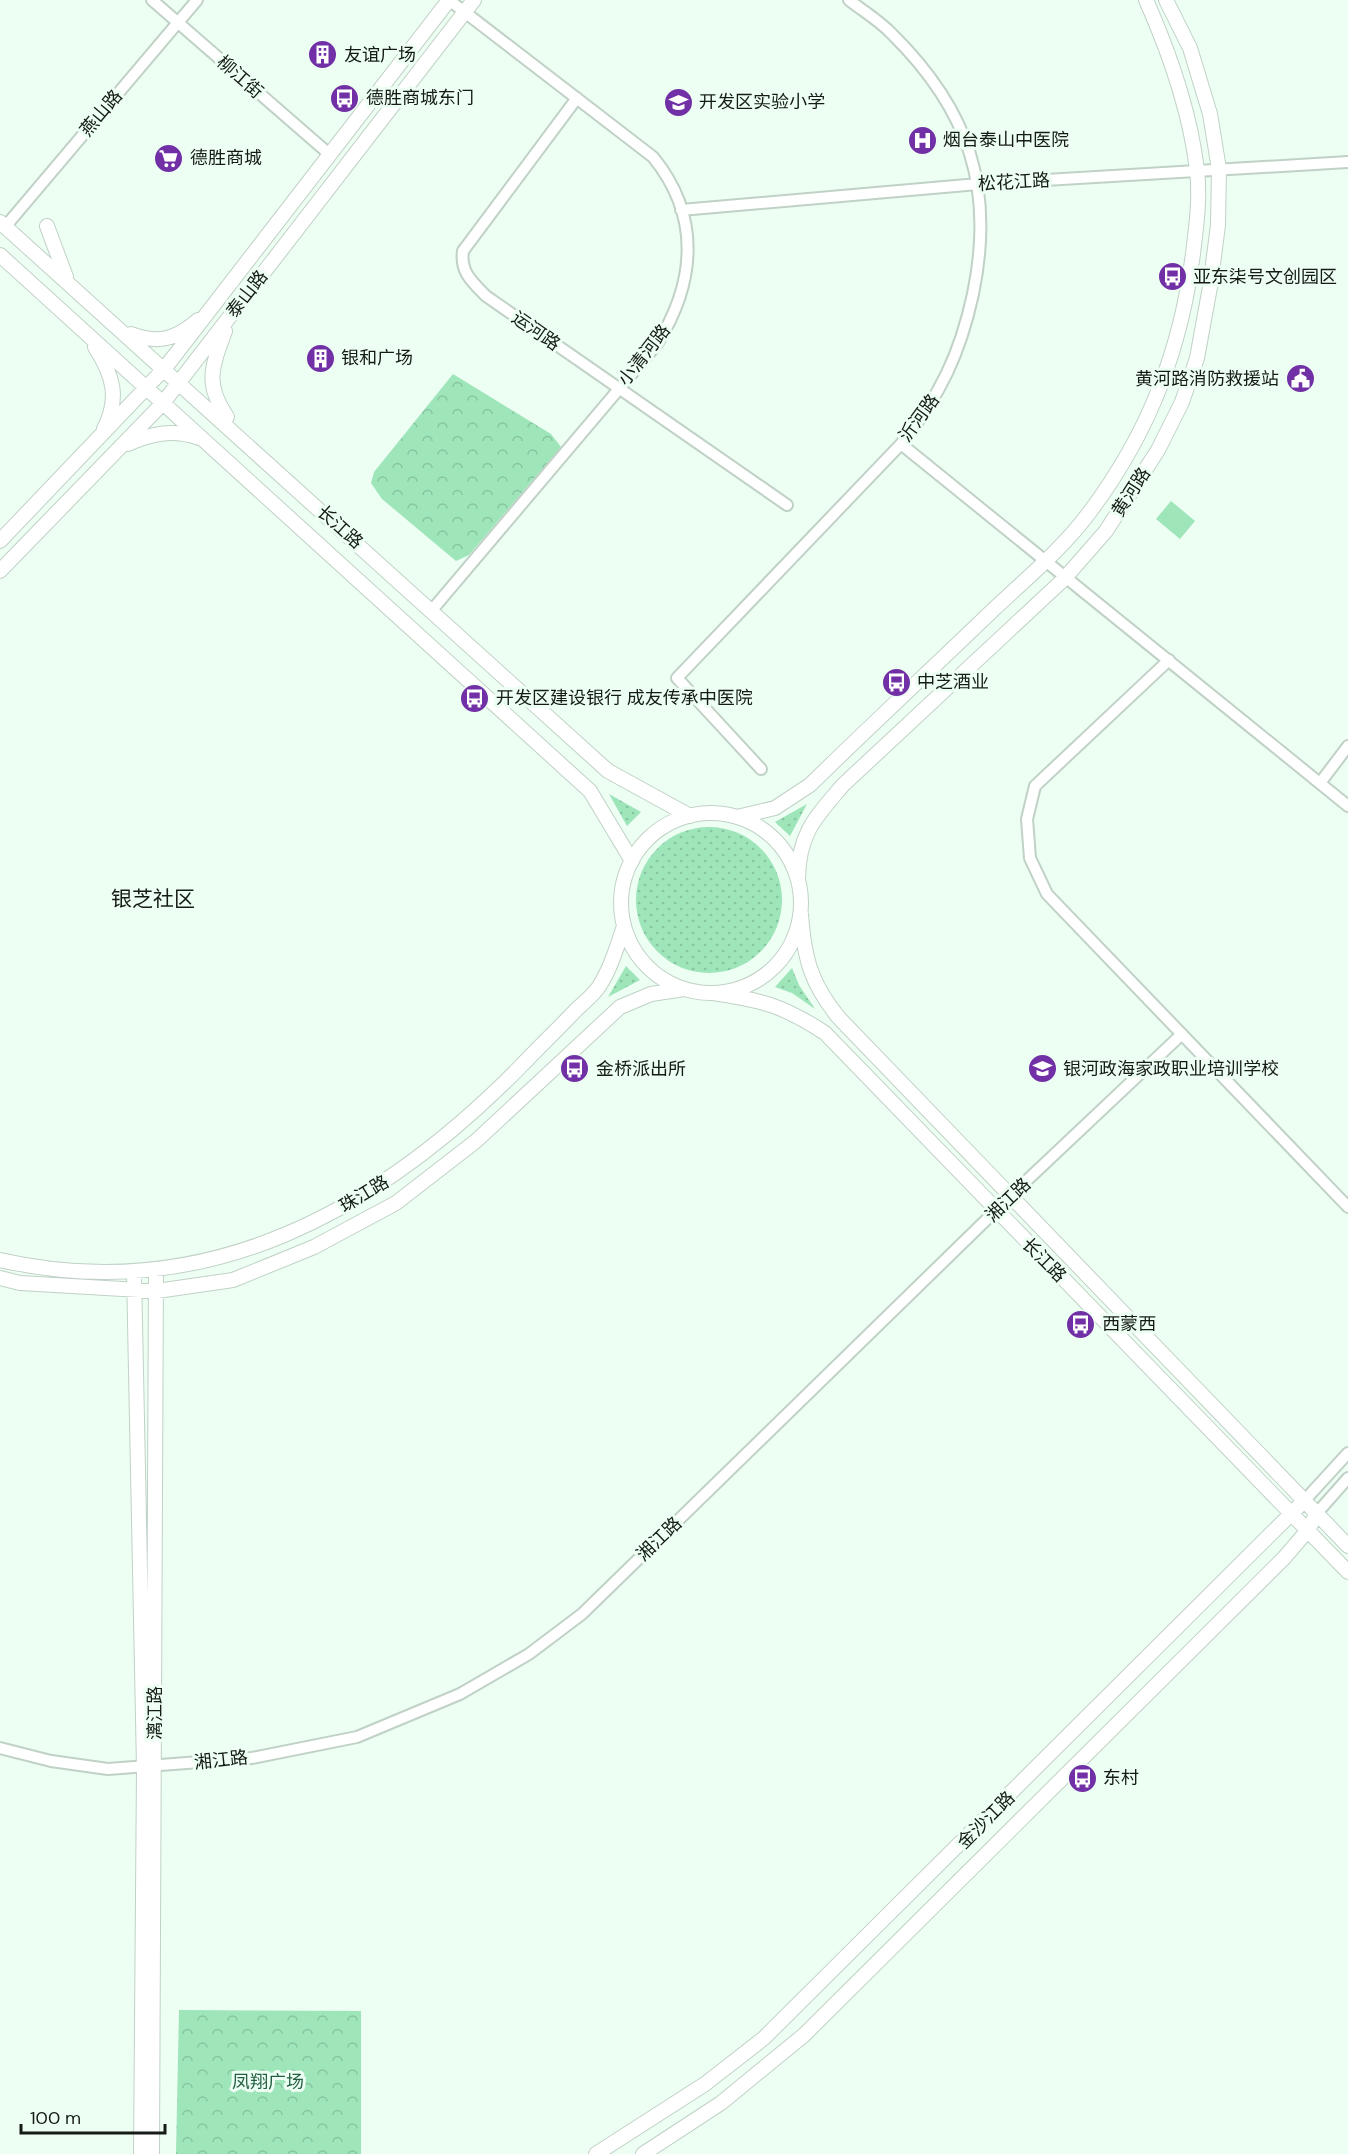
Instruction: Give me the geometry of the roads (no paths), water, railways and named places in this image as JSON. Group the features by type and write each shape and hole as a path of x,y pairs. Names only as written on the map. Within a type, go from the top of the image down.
{"main road":[{"name":"泰山路","path":"0,541 148,389 328,153 449,0"},
{"name":"泰山路","path":"0,571 163,403 474,0"},
{"name":"黄河路","path":"736,816 775,808 810,784 1044,561 1089,513 1137,436 1159,394 1174,353 1190,287 1197,217 1197,172 1188,118 1168,49 1146,0"},
{"name":"黄河路","path":"798,878 798,855 804,835 843,785 1064,579 1106,531 1158,450 1182,402 1197,358 1210,287 1218,225 1219,169 1210,114 1190,48 1166,0"},
{"name":"长江路","path":"3,224 165,368 608,771 690,816"},
{"path":"47,226 63,272 72,286"},
{"name":"长江路","path":"0,255 590,790 610,820 632,861"},
{"path":"119,327 145,339 163,340 192,325 215,304"},
{"path":"230,316 210,380 218,404 249,444"},
{"path":"86,333 110,372 115,390 113,408 100,437"},
{"path":"116,452 148,435 165,433 184,433 211,446"},
{"path":"0,1278 20,1282 157,1291 233,1280 314,1246 396,1203 476,1141 620,1007 651,994 684,989 713,993 735,990 753,983 778,964 796,933 801,915 798,878 786,853 773,838 753,824 736,816 722,814 690,816 662,828 650,837 632,861 622,891 624,927 642,961 684,989"},
{"name":"长江路","path":"801,915 803,947 813,982 824,1000 1348,1546"},
{"name":"珠江路","path":"0,1260 82,1270 156,1271 232,1256 307,1225 385,1182 420,1158 515,1072 599,987 613,961 624,927"},
{"name":"长江路","path":"713,993 768,1002 790,1011 825,1034 1348,1572"},
{"name":"漓江路","path":"141,2154 150,1767 156,1271"},
{"name":"漓江路","path":"134,1272 150,1767 152,2154"},
{"name":"金沙江路","path":"596,2154 705,2084 764,2038 1304,1501"},
{"name":"金沙江路","path":"643,2154 721,2103 804,2035 1284,1558 1308,1530 1317,1514"}],"street":[{"name":"柳江街","path":"152,0 328,153"},
{"name":"燕山路","path":"3,224 196,0"},
{"name":"小清河路","path":"432,610 657,344 673,318 684,289 688,258 687,235 681,210 669,177 653,157 449,0"},
{"name":"沂河路","path":"761,769 676,678 901,444 922,418 948,375 964,334 977,276 983,228 973,158 958,122 931,78 891,33 849,0"},
{"name":"运河路","path":"577,98 463,252 462,263 469,280 486,296 787,505"},
{"name":"松花江路","path":"681,210 978,184 1348,162"},
{"path":"901,444 1064,579 1169,660 1348,806"},
{"path":"1169,660 1035,786 1027,819 1030,858 1047,894 1348,1207"},
{"path":"1320,783 1348,746"},
{"name":"湘江路","path":"0,1748 51,1761 108,1769 252,1758 357,1737 460,1694 529,1654 590,1606 996,1211 1182,1034"},
{"name":"金沙江路","path":"1304,1501 1348,1453"},
{"name":"金沙江路","path":"1317,1514 1348,1478"}],"place":[{"name":"友谊广场","path":"323,55"},
{"name":"德胜商城东门","path":"345,98"},
{"name":"开发区实验小学","path":"678,102"},
{"name":"烟台泰山中医院","path":"922,140"},
{"name":"德胜商城","path":"169,158"},
{"name":"亚东柒号文创园区","path":"1172,277"},
{"name":"银和广场","path":"320,358"},
{"name":"黄河路消防救援站","path":"1300,379"},
{"name":"中芝酒业","path":"896,682"},
{"name":"开发区建设银行 成友传承中医院","path":"475,698"},
{"name":"金桥派出所","path":"575,1069"},
{"name":"银河政海家政职业培训学校","path":"1042,1069"},
{"name":"西蒙西","path":"1081,1324"},
{"name":"东村","path":"1082,1778"}],"district":[{"name":"银芝社区","path":"153,899"}],"park label":[{"name":"凤翔广场","path":"268,2082"}]}
